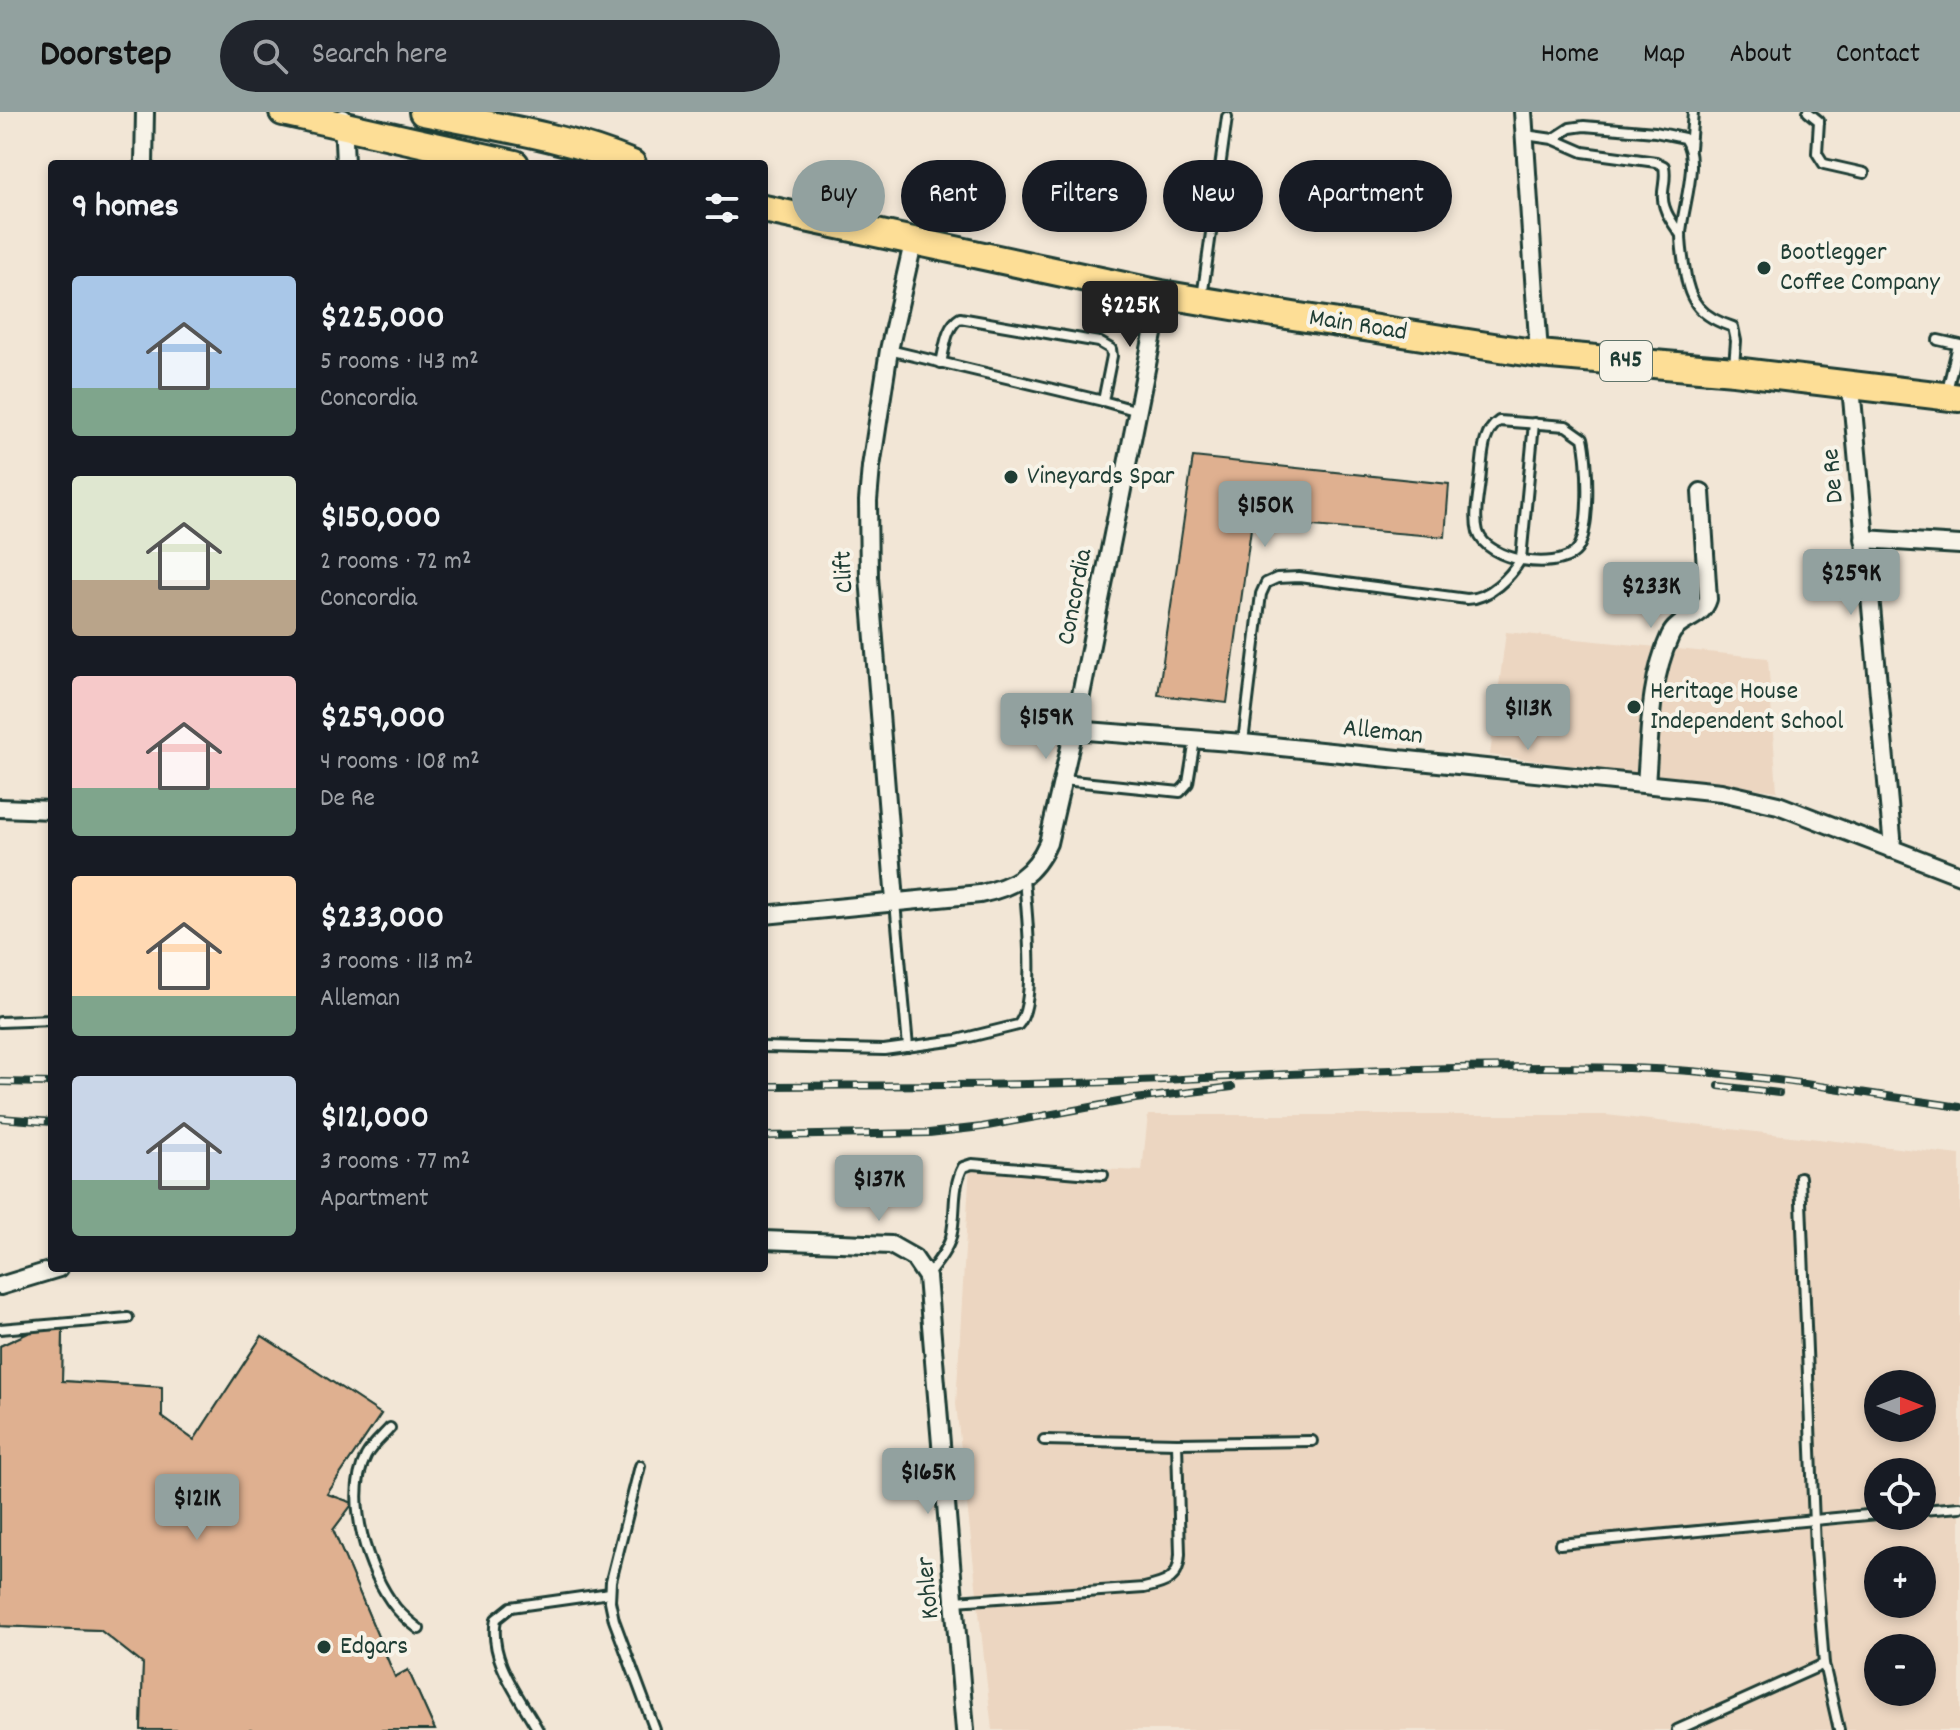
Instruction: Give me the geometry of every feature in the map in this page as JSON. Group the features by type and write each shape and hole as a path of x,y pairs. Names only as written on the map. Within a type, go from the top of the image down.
{"main road":[{"path":"283,112 343,118 462,158"},
{"path":"423,112 571,144 620,160"},
{"name":"Main Road","path":"768,210 913,243 1202,301 1539,354 1734,371 1953,398"}],"street":[{"path":"144,160 145,112"},
{"path":"1523,112 1539,354"},
{"path":"343,118 345,160"},
{"name":"Clift","path":"895,901 868,538 871,467 889,350 913,243"},
{"name":"Concordia","path":"1024,878 1040,860 1048,843 1074,730 1161,294"},
{"name":"De Re","path":"1851,387 1891,849"},
{"path":"1646,784 1654,695 1669,638 1680,624 1701,613 1708,599 1701,492"},
{"path":"1864,539 1960,545"},
{"name":"Alleman","path":"1074,730 1243,743 1646,784 1765,800 1960,875"},
{"path":"0,808 48,810"},
{"path":"768,915 980,894 1003,889 1024,878"},
{"path":"768,1240 891,1245 914,1258 927,1277"},
{"path":"0,1286 48,1271"},
{"name":"Kohler","path":"927,1277 965,1730"}],"lane":[{"path":"1693,112 1691,164 1681,235 1687,293 1699,308 1733,327 1736,341 1734,371"},
{"path":"1808,112 1819,121 1817,153 1824,164 1864,173"},
{"path":"1202,301 1227,117"},
{"path":"1553,139 1570,128 1599,127 1677,135 1684,138 1690,149"},
{"path":"1525,135 1553,139 1583,152 1656,162 1664,166 1666,212 1681,235"},
{"path":"941,363 950,327 960,318 1099,342 1111,349 1112,356 1103,401"},
{"path":"1938,340 1959,345 1953,398"},
{"path":"889,350 1138,411"},
{"path":"1499,421 1566,426 1583,438 1586,461 1586,523 1581,545 1572,555 1552,560 1521,559 1489,549 1477,529 1483,451 1492,426 1499,421"},
{"path":"1243,743 1261,594 1266,583 1277,578 1299,577 1477,599 1495,587 1521,559 1534,423"},
{"path":"1062,780 1180,792 1188,783 1195,740"},
{"path":"768,1047 884,1050 1001,1031 1018,1025 1026,1013 1029,951 1024,878"},
{"path":"895,901 908,1047"},
{"path":"0,1022 48,1020"},
{"path":"927,1277 952,1235 956,1183 963,1167 972,1164 1103,1175"},
{"path":"1800,1177 1814,1519 1824,1664 1839,1730"},
{"path":"0,1329 128,1318"},
{"path":"390,1428 368,1454 360,1473 361,1525 368,1557 384,1589 398,1611 419,1629"},
{"path":"1044,1440 1177,1443 1312,1441"},
{"path":"955,1601 1144,1588 1171,1580 1178,1571 1180,1554 1177,1443"},
{"path":"640,1466 610,1593 614,1620 655,1730"},
{"path":"1936,1509 1960,1507"},
{"path":"1560,1544 1864,1515"},
{"path":"538,1730 503,1668 494,1638 496,1619 511,1607 610,1593"},
{"path":"1677,1730 1824,1664"}],"shaded area":[{"name":"Heritage House Independent School","path":"1506,632 1768,658 1777,791 1490,755"},
{"path":"1148,1115 1606,1115 1960,1155 1960,1730 992,1730 956,1404 970,1163 1142,1171"}],"building":[{"path":"1193,457 1449,484 1445,537 1252,521 1227,703 1158,695"},
{"path":"37,1329 63,1329 62,1381 162,1387 162,1417 194,1440 262,1336 381,1414 327,1494 353,1503 333,1530 395,1677 408,1670 435,1730 141,1730 143,1664 100,1630 0,1626 0,1346"},
{"path":"37,1329 63,1329 62,1381 162,1387 162,1417 194,1440 262,1336 381,1414 327,1494 353,1503 333,1530 395,1677 408,1670 435,1730 141,1730 143,1664 100,1630 0,1626 0,1346"}],"railway":[{"path":"768,1086 1078,1083 1418,1069 1595,1067 1731,1075 1960,1107"},
{"path":"0,1082 48,1083"},
{"path":"1719,1086 1779,1093"},
{"path":"768,1136 929,1133 982,1127 1135,1099 1232,1087"},
{"path":"0,1118 48,1122"}],"place":[{"name":"Bootlegger Coffee Company","path":"1764,268"},
{"name":"Vineyards Spar","path":"1011,477"},
{"name":"Heritage House Independent School","path":"1634,707"},
{"name":"Edgars","path":"324,1647"}]}
